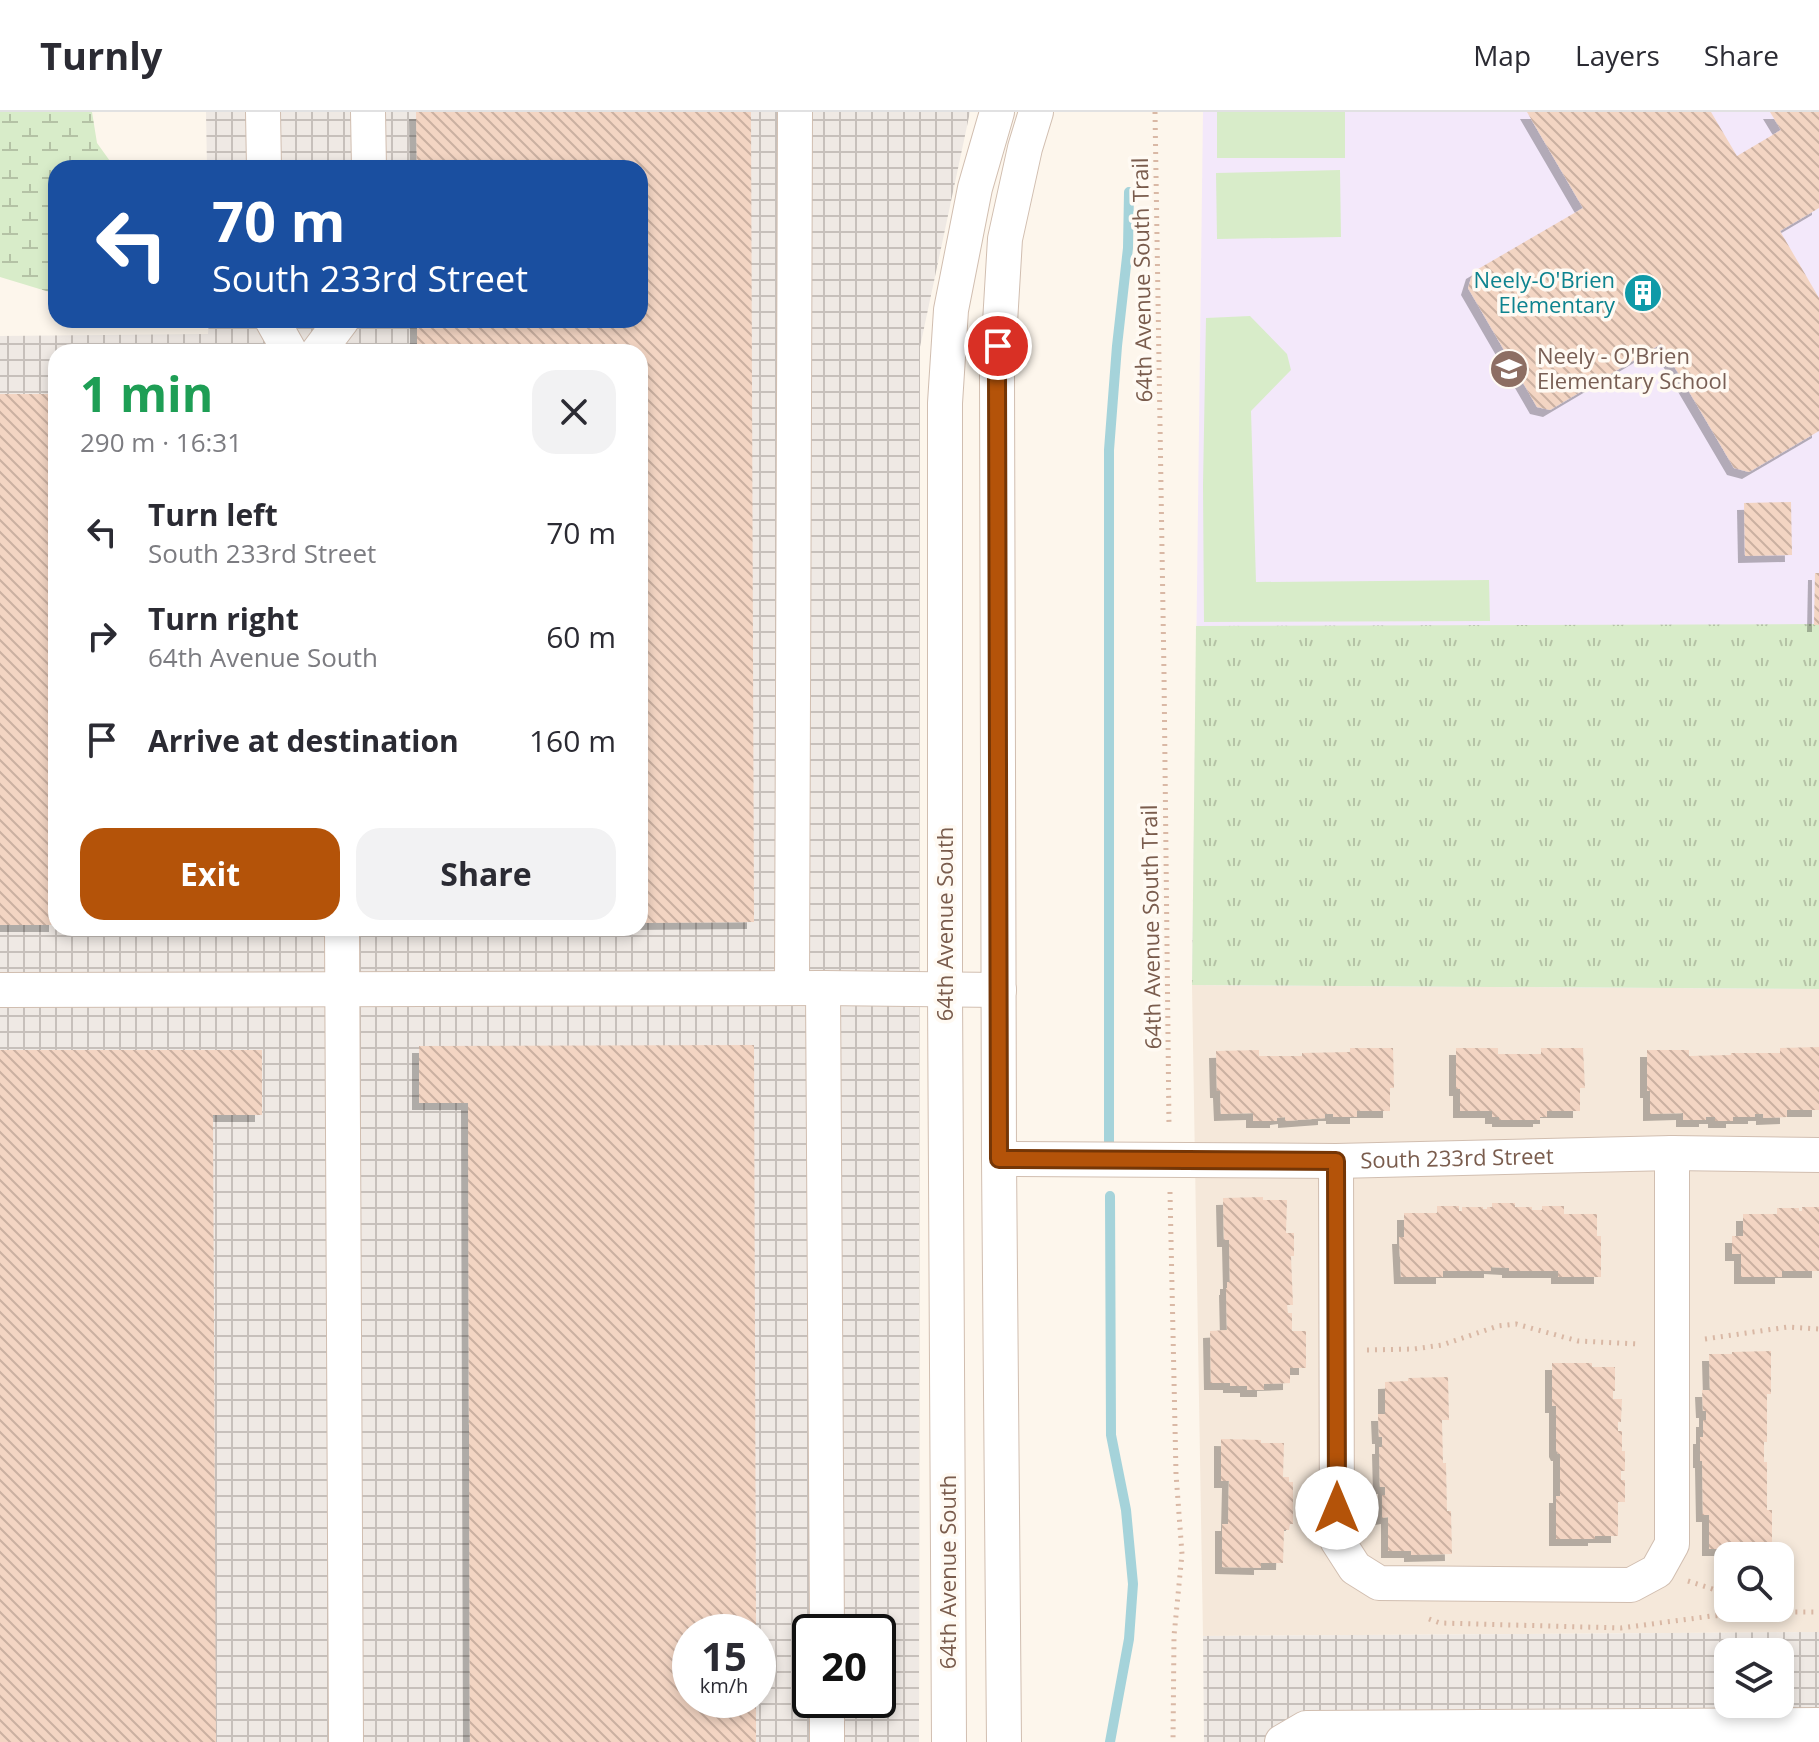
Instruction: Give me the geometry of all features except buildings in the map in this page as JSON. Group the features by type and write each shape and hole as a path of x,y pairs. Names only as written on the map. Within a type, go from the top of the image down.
{"street":[{"path":"263,112 264,160"},
{"path":"368,112 369,160"},
{"path":"795,112 808,988 826,1614"},
{"name":"64th Avenue South","path":"949,1742 946,387 951,310 975,188 997,112"},
{"path":"1004,1742 997,373 1005,239 1036,112"},
{"path":"342,936 346,1742"},
{"path":"0,990 999,990"},
{"path":"1336,1161 1337,1540 1355,1568 1379,1583 1631,1585 1657,1571 1672,1544 1672,1153"},
{"name":"South 233rd Street","path":"999,1159 1336,1161 1672,1153 1819,1155"},
{"path":"827,1718 827,1742"},
{"path":"1282,1742 1306,1728 1819,1725"}],"path":[{"name":"64th Avenue South Trail","path":"1155,112 1169,1160 1176,1474 1182,1554 1174,1636 1173,1742"},
{"path":"1336,1350 1414,1349 1442,1345 1498,1326 1516,1324 1578,1341 1637,1344 1788,1327 1819,1329"}],"shaded area":[{"path":"206,112 970,112 920,347 919,1742 0,1742 0,336 208,334 208,328 648,328 648,160 207,160"},
{"name":"Neely - O'Brien Elementary School","path":"1203,112 1819,112 1819,989 1192,985"},
{"path":"1192,985 1819,989 1819,1632 1203,1636"},
{"path":"1819,1632 1819,1742 1204,1742 1203,1636"}],"green space":[{"path":"0,112 92,112 97,143 109,160 48,160 48,292 0,277"},
{"path":"1217,112 1345,112 1345,158 1217,158"},
{"path":"1340,170 1341,237 1217,239 1216,173"},
{"path":"1250,316 1287,354 1291,370 1251,411 1256,582 1489,580 1490,621 1204,622 1206,318"},
{"path":"1819,624 1819,989 1192,985 1196,626"}],"waterway":[{"path":"1109,1143 1109,450 1128,248 1129,192"},
{"path":"1110,1196 1111,1435 1126,1510 1133,1584 1129,1639 1110,1742"}],"place":[{"name":"Neely-O'Brien Elementary","path":"1643,293"},
{"name":"Neely - O'Brien Elementary School","path":"1509,369"}],"route":[{"path":"998,346 999,1159 1336,1161 1337,1508"}]}
